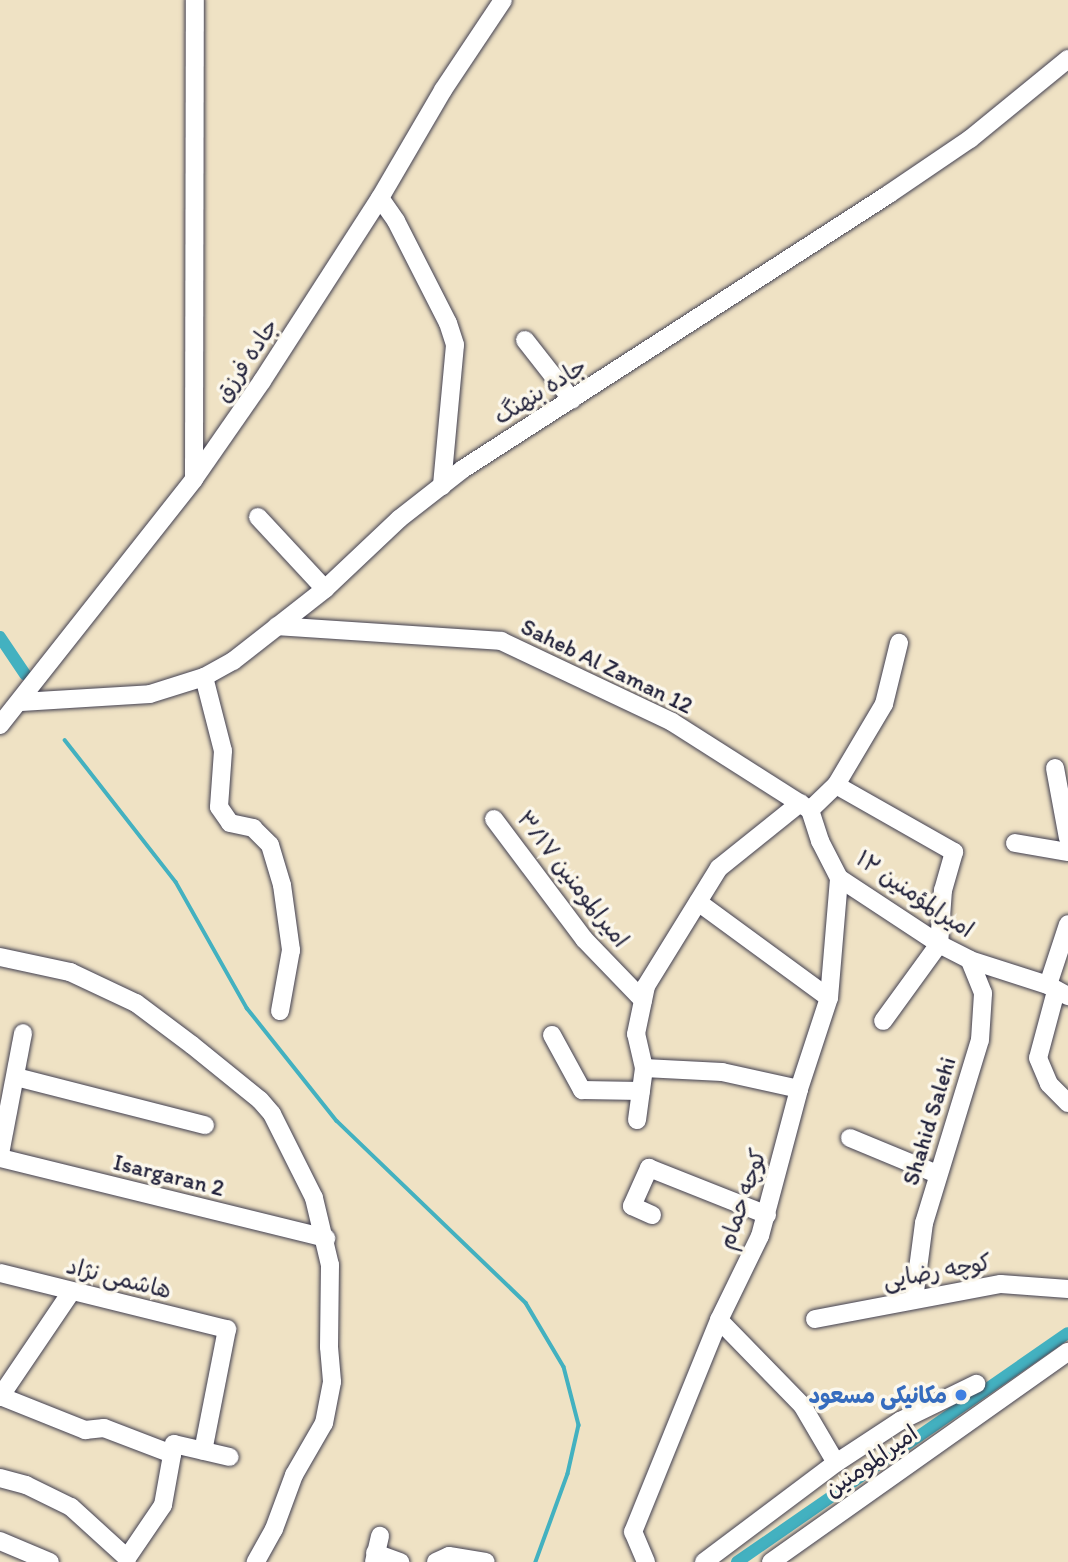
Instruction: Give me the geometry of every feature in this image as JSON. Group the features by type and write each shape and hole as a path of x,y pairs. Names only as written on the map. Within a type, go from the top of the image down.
{"street":[{"path":"194,479 195,0"},
{"name":"جاده فرزق","path":"0,725 22,702 194,479 262,381 380,198 443,90 503,0"},
{"name":"جاده بنهنگ","path":"22,702 150,694 204,677 233,661 325,589 399,519 442,486 970,139 1068,59"},
{"path":"380,198 396,221 422,270 449,323 455,345 442,486"},
{"path":"525,340 572,400"},
{"path":"258,517 325,589"},
{"name":"Saheb Al Zaman 12","path":"277,626 501,641 672,722 805,807"},
{"path":"637,1120 644,1068 636,1034 646,986 719,867 836,785 884,704 899,643"},
{"path":"204,677 223,751 219,807 230,823 253,828 271,845 282,885 291,950 280,1011"},
{"path":"1055,768 1068,838"},
{"path":"836,785 954,852 943,890 939,944 883,1021"},
{"name":"امیرالمؤمنین ۱۲","path":"805,807 839,878 939,944 970,960 1057,991"},
{"name":"امیرالمومنین ۳/۱۷","path":"495,819 584,939 643,1000"},
{"path":"1015,843 1068,852"},
{"name":"کوچه حمام","path":"646,1562 633,1532 719,1320 760,1236 799,1089 829,998 839,878"},
{"path":"698,902 829,998"},
{"path":"1068,925 1057,991 1038,1058 1049,1084 1068,1103"},
{"path":"0,957 70,972 136,1003 260,1100 285,1136 314,1198 326,1237 330,1265 332,1382 324,1423 294,1475 274,1529 256,1562"},
{"name":"Shahid Salehi","path":"914,1299 924,1223 980,1040 983,993 970,960"},
{"path":"0,1156 23,1033"},
{"path":"552,1035 582,1090 641,1091"},
{"path":"644,1068 722,1072 799,1089"},
{"path":"16,1077 205,1125"},
{"path":"850,1138 937,1174"},
{"name":"Isargaran 2","path":"0,1156 326,1237"},
{"path":"652,1215 632,1206 649,1168 767,1215"},
{"name":"هاشمی نژاد","path":"0,1273 227,1329 203,1451"},
{"name":"کوچه رضایی","path":"815,1319 1001,1284 1068,1289"},
{"path":"71,1292 0,1396 85,1430 104,1428 173,1449 203,1451 230,1457"},
{"path":"719,1320 802,1405 836,1463"},
{"name":"امیرالمومنین","path":"771,1562 1068,1352"},
{"path":"704,1562 836,1463 900,1421 976,1384"},
{"path":"0,1478 26,1485 71,1507 127,1559 163,1504 173,1449"},
{"path":"0,1541 50,1562"},
{"path":"376,1550 400,1562"},
{"path":"436,1562 449,1556 486,1562"}],"waterway":[{"path":"0,637 25,674"},
{"path":"65,740 176,882 247,1008 337,1121 526,1303 564,1367 579,1425 568,1474 536,1562"},
{"path":"737,1562 1068,1333"}],"place":[{"name":"مکانیکی مسعود","path":"961,1395"}]}
